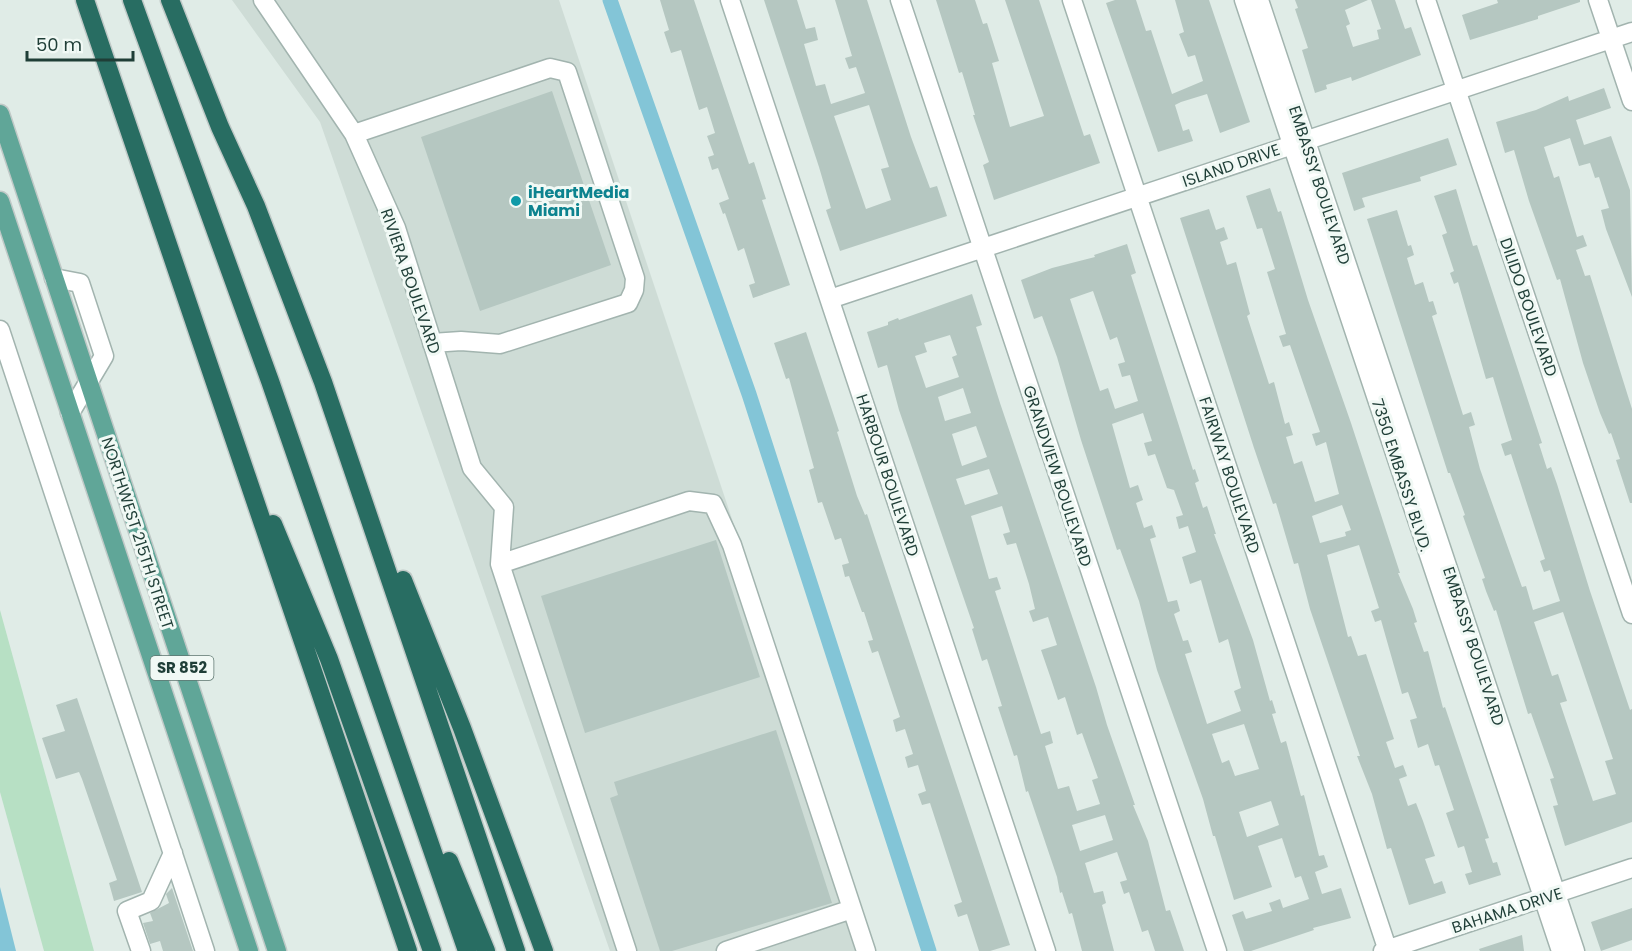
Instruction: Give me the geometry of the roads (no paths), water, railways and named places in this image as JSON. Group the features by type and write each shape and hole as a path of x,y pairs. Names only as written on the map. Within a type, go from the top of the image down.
{"highway":[{"path":"85,0 408,951"},
{"path":"132,0 405,765 467,951"},
{"path":"170,0 220,127 256,206 323,382 462,728 544,951"},
{"path":"323,382 516,951"},
{"path":"217,393 329,659 432,951"},
{"path":"405,765 436,820 453,872 486,951"}],"main road":[{"name":"NORTHWEST 215TH STREET","path":"0,114 277,951"},
{"name":"NORTHWEST 215TH STREET","path":"0,201 249,951"},
{"path":"13,240 35,271 54,278"}],"street":[{"name":"RIVIERA BOULEVARD","path":"264,0 354,134 396,228 472,468 504,507 500,564"},
{"name":"HARBOUR BOULEVARD","path":"730,0 1046,951"},
{"name":"GRANDVIEW BOULEVARD","path":"900,0 1217,951"},
{"name":"FAIRWAY BOULEVARD","path":"1072,0 1386,950"},
{"path":"1244,0 1299,142"},
{"name":"EMBASSY BOULEVARD","path":"1259,0 1299,142 1550,896 1575,951"},
{"name":"DILIDO BOULEVARD","path":"1426,0 1632,614"},
{"path":"1598,0 1632,101"},
{"name":"ISLAND DRIVE","path":"830,299 1632,32"},
{"path":"354,134 550,68 567,72 636,278 628,303 500,344 461,341 432,343"},
{"path":"0,330 205,951"},
{"path":"70,413 88,384"},
{"path":"627,951 500,564 689,501 713,504 732,545 866,951"},
{"path":"141,951 127,911 151,901 172,853"},
{"name":"BAHAMA DRIVE","path":"1386,950 1632,868"},
{"path":"1550,896 1561,951"},
{"path":"726,951 852,909"}],"water":[{"path":"0,887 16,951 0,951"}],"waterway":[{"path":"610,0 749,394 929,951"}],"place":[{"name":"iHeartMedia Miami","path":"516,201"}]}
